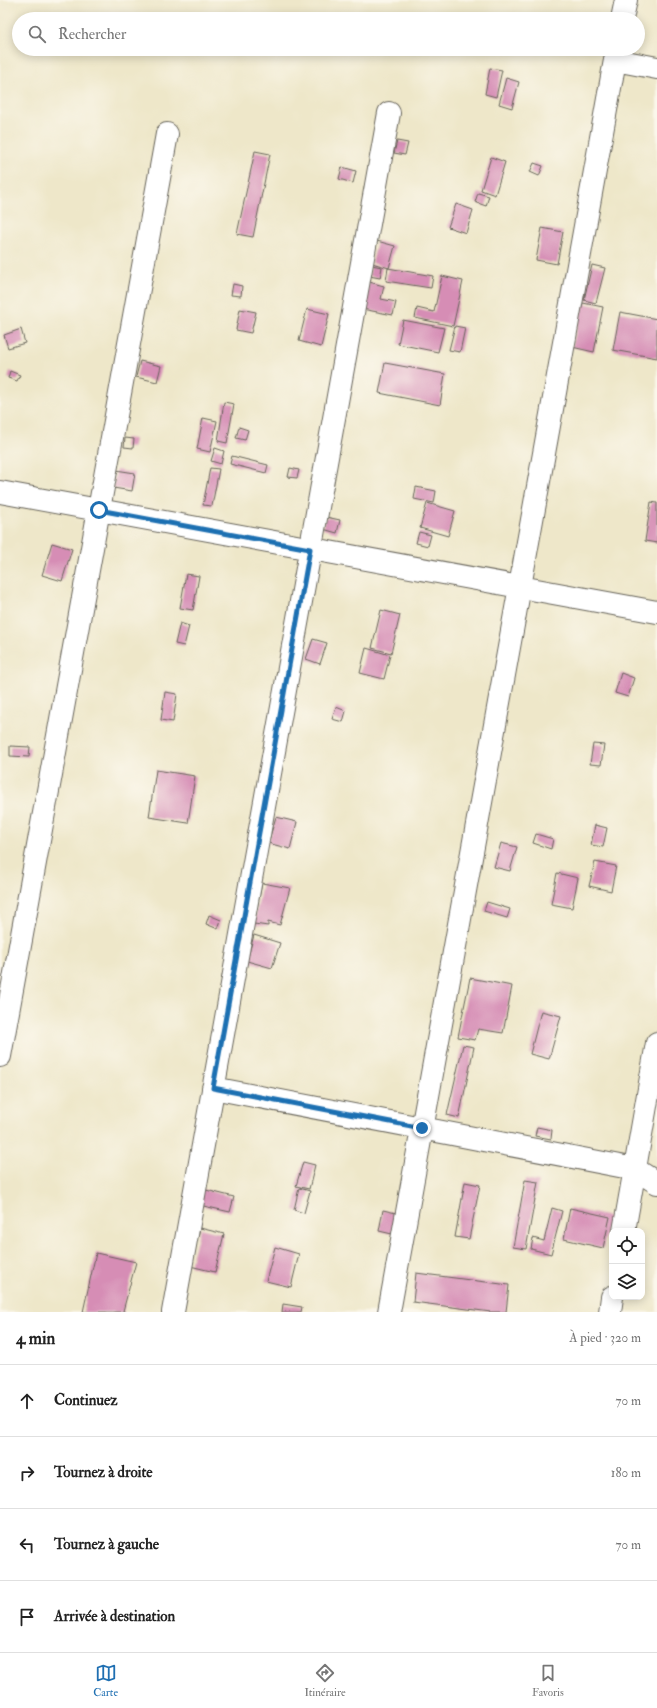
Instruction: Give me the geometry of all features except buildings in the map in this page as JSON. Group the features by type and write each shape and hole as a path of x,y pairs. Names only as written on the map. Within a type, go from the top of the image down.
{"street":[{"path":"623,12 626,0"},
{"path":"389,1312 616,56"},
{"path":"619,56 657,68"},
{"path":"173,1312 389,113"},
{"path":"0,1056 167,134"},
{"path":"0,492 657,612"},
{"path":"625,1228 657,1043"},
{"path":"213,1088 635,1169 657,1183"},
{"path":"610,1312 612,1300"}],"route":[{"path":"99,510 310,549 213,1088 422,1128"}]}
